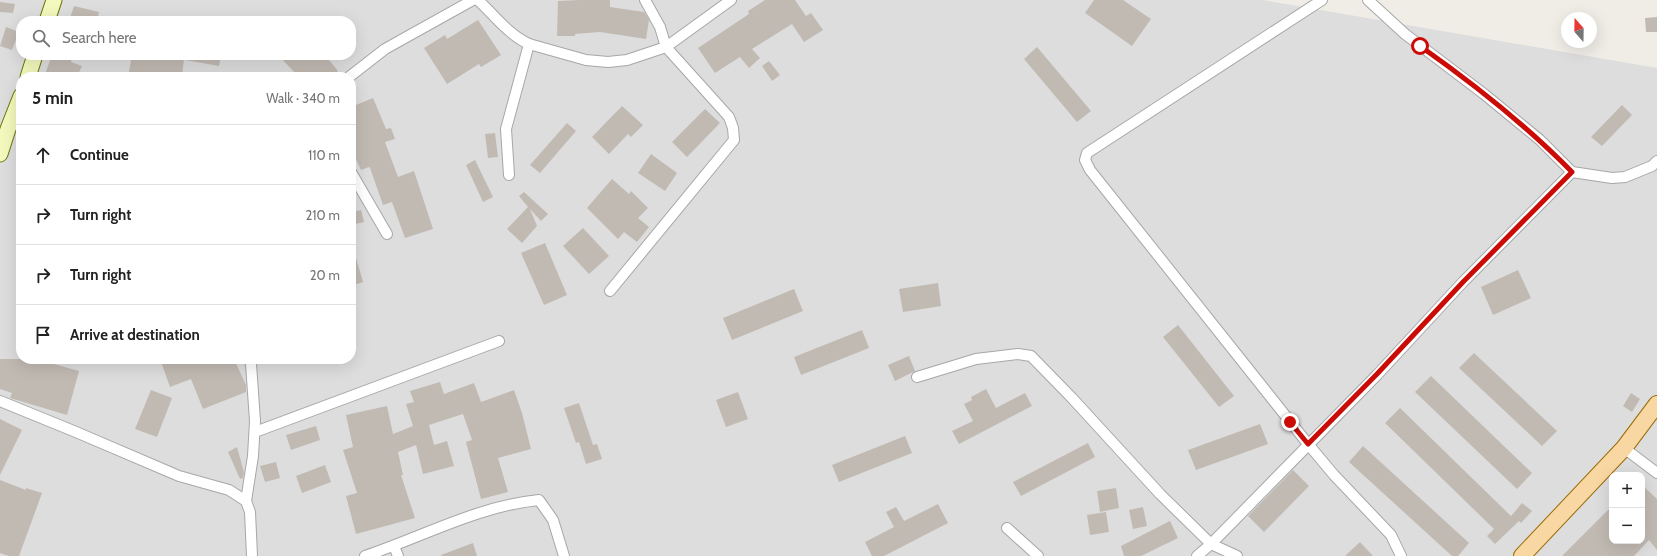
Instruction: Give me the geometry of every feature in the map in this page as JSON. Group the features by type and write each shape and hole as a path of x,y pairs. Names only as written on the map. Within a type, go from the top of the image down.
{"main road":[{"path":"1522,556 1624,448 1657,404"}],"street":[{"path":"49,16 54,0"},
{"path":"355,72 385,49 474,0"},
{"path":"478,0 514,35 529,44 586,60 608,62 627,60 666,47 731,0"},
{"path":"610,291 734,140 733,128 729,117 666,47 660,27 645,0"},
{"path":"1322,0 1087,153 1085,160 1090,170 1308,444 1334,475 1390,535 1398,554"},
{"path":"1368,0 1404,34 1484,94 1540,140 1572,172 1612,178 1625,178 1652,166 1657,161"},
{"path":"509,175 506,129 529,44"},
{"path":"30,72 33,60"},
{"path":"0,154 4,127 16,105"},
{"path":"1197,556 1211,544 1377,374 1463,282 1572,172"},
{"path":"356,181 387,234"},
{"path":"255,432 499,341"},
{"path":"917,377 976,359 1018,354 1031,356 1072,398 1160,494 1211,544 1237,556"},
{"path":"251,364 256,421 253,456 246,501 250,512 252,556"},
{"path":"0,402 76,432 179,476 228,490 246,501"},
{"path":"1624,448 1657,473"},
{"path":"365,556 487,510 520,502 539,500 553,520 564,556"},
{"path":"1007,528 1038,556"},
{"path":"394,546 398,556"}],"shaded area":[{"path":"0,0 1263,0 1657,68 1657,556 0,556"}],"building":[{"path":"610,0 610,7 644,12 649,20 646,39 600,32 575,34 575,36 557,36 558,1"},
{"path":"765,0 795,0 806,16 811,13 823,30 804,42 792,24 752,49 760,58 749,68 740,57 715,73 698,48 749,14 748,11"},
{"path":"1094,0 1123,0 1151,19 1132,46 1085,13"},
{"path":"0,2 15,4 13,13 0,12"},
{"path":"74,6 99,12 98,16 71,16"},
{"path":"1657,17 1657,32 1646,32 1645,18"},
{"path":"478,20 501,55 481,67 479,64 447,84 424,48 445,35 447,39"},
{"path":"6,27 16,31 16,40 12,50 0,46"},
{"path":"1037,47 1091,111 1077,122 1024,59"},
{"path":"50,60 72,60 71,62 82,66 79,72 46,72"},
{"path":"131,60 184,60 183,72 129,72"},
{"path":"185,60 220,60 219,66"},
{"path":"283,60 329,60 338,71 337,72 294,72"},
{"path":"769,61 780,75 772,81 762,66"},
{"path":"373,98 386,129 391,128 395,139 385,142 398,177 414,171 433,229 405,238 392,202 383,205 370,168 361,170 356,159 356,105"},
{"path":"1622,105 1632,115 1602,146 1591,137"},
{"path":"622,106 643,125 631,137 628,134 609,154 592,137"},
{"path":"705,109 720,123 687,157 672,142"},
{"path":"567,123 576,131 540,173 530,165"},
{"path":"495,133 498,157 488,158 485,134"},
{"path":"651,154 677,173 665,191 638,173"},
{"path":"475,160 493,197 483,202 466,165"},
{"path":"612,179 629,194 631,191 648,208 638,218 649,227 637,242 624,232 618,239 587,208"},
{"path":"524,192 548,214 541,221 530,209 537,226 522,243 507,229 528,207 519,196"},
{"path":"361,210 364,222 356,224 356,211"},
{"path":"583,228 609,256 589,274 563,246"},
{"path":"545,243 567,295 544,305 521,253"},
{"path":"356,258 363,282 356,284"},
{"path":"1518,270 1531,298 1493,315 1481,287"},
{"path":"938,283 941,306 903,312 899,289"},
{"path":"794,289 803,311 732,340 723,318"},
{"path":"1178,325 1234,396 1219,407 1163,337"},
{"path":"862,330 869,348 801,375 794,357"},
{"path":"1474,353 1557,431 1542,446 1459,368"},
{"path":"909,356 915,371 895,381 888,365"},
{"path":"0,359 16,359 16,364 54,364 79,371 67,415 10,398 12,393 0,389"},
{"path":"162,364 236,364 246,385 246,392 203,409 191,379 170,387"},
{"path":"1431,376 1532,473 1517,489 1415,392"},
{"path":"440,382 444,394 474,383 481,402 514,390 522,413 531,449 498,458 508,492 481,499 466,442 472,440 463,414 429,425 434,445 447,441 454,466 423,474 416,445 398,452 403,475 401,475 415,518 356,534 346,496 357,493 343,450 353,447 346,415 387,406 393,434 413,426 406,404 414,402 410,391"},
{"path":"986,389 996,408 1025,393 1032,406 959,444 952,431 973,421 964,404 972,400 971,397"},
{"path":"151,390 172,398 157,437 135,429"},
{"path":"738,392 748,419 726,427 716,400"},
{"path":"1631,393 1640,399 1632,412 1623,406"},
{"path":"579,403 593,445 597,444 602,459 586,464 579,442 576,443 564,408"},
{"path":"1400,408 1511,516 1522,503 1532,511 1521,523 1519,521 1495,544 1487,536 1494,529 1385,423"},
{"path":"0,419 22,430 0,475"},
{"path":"1260,424 1268,444 1196,470 1188,450"},
{"path":"316,426 320,440 291,450 286,435"},
{"path":"905,436 912,453 839,482 832,465"},
{"path":"1088,443 1095,457 1021,496 1013,482"},
{"path":"1363,446 1469,543 1458,556 1452,556 1349,462"},
{"path":"237,447 244,472 243,478 240,479 228,452"},
{"path":"276,462 280,478 265,482 260,466"},
{"path":"325,465 331,482 302,493 296,476"},
{"path":"1293,470 1309,486 1264,532 1248,516"},
{"path":"0,480 26,490 26,488 42,493 19,556 9,556 0,553"},
{"path":"1116,488 1119,508 1100,512 1097,491"},
{"path":"1645,488 1657,499 1657,550 1649,540 1634,556 1562,556 1609,509 1609,544 1645,544"},
{"path":"938,504 948,523 884,556 872,556 865,542 894,527 886,512 896,507 904,521"},
{"path":"1143,507 1147,526 1133,529 1129,510"},
{"path":"1106,512 1109,532 1090,535 1087,515"},
{"path":"1170,521 1178,538 1141,556 1124,556 1121,546"},
{"path":"1360,542 1373,556 1345,556"},
{"path":"473,543 477,556 441,556 441,555"}],"route":[{"path":"1290,422 1308,444 1377,374 1463,282 1572,172 1540,140 1484,94 1420,46"}]}
